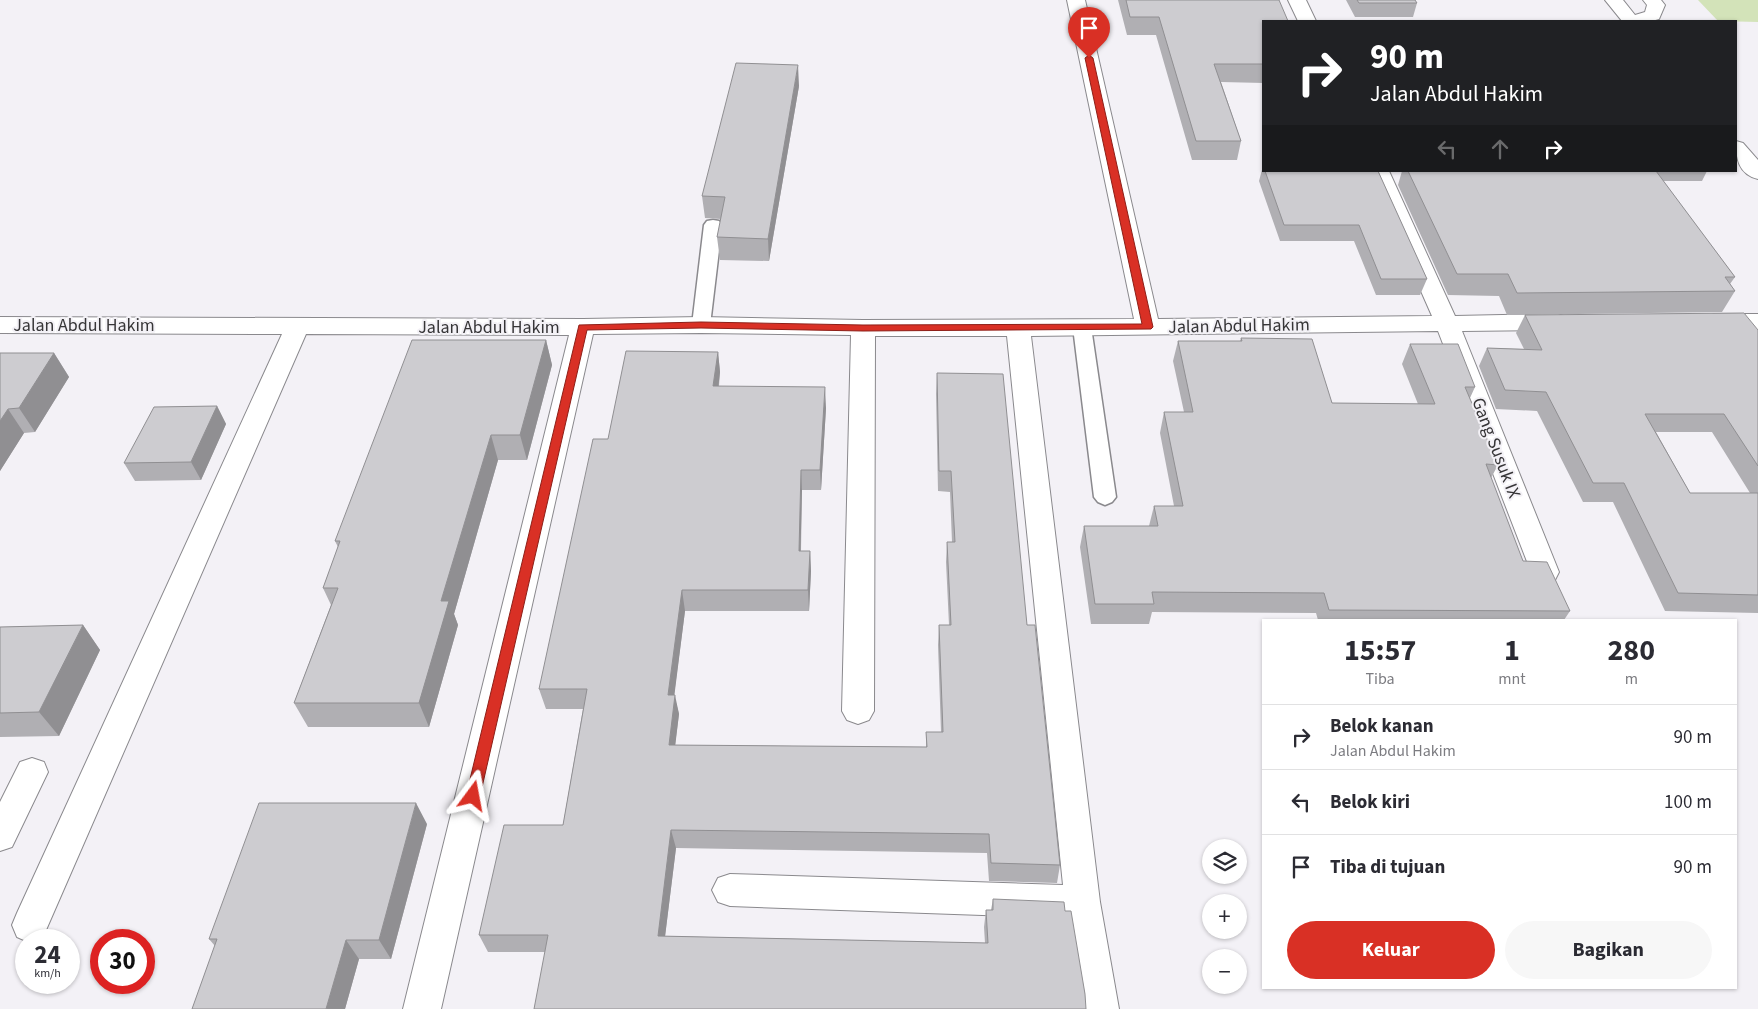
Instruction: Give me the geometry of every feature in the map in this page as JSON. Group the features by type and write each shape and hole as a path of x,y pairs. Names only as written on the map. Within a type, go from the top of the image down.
{"street":[{"path":"1076,0 1148,327"},
{"path":"1297,0 1307,20"},
{"path":"1614,0 1632,20"},
{"path":"1636,20 1653,15 1656,6 1652,0"},
{"path":"1737,148 1758,173"},
{"name":"Gang Susuk IX","path":"1378,172 1448,323 1545,572"},
{"name":"Jalan Abdul Hakim","path":"0,325 583,327 701,325 1018,328 1582,322"},
{"path":"1694,322 1749,322 1758,345"},
{"path":"30,924 297,326"},
{"path":"422,1009 583,327"},
{"path":"858,711 863,328"},
{"path":"1018,328 1082,902 1100,1009"},
{"path":"0,836 32,772"},
{"path":"730,890 1082,902"}],"lane":[{"path":"701,325 713,225"},
{"path":"1082,327 1105,497"}],"green space":[{"path":"1698,0 1758,0 1758,22 1717,20"}],"building":[{"path":"1126,0 1279,0 1288,20 1262,20 1262,64 1214,64 1241,141 1196,141 1159,17 1130,17"},
{"path":"1357,0 1415,0 1417,3 1359,3"},
{"path":"736,63 798,65 768,239 717,237 725,197 702,196"},
{"path":"1265,172 1378,172 1427,279 1381,279 1359,225 1284,225"},
{"path":"1408,172 1657,172 1735,277 1725,277 1735,291 1517,293 1508,274 1457,274"},
{"path":"1744,313 1758,330 1758,466 1724,414 1645,414 1690,493 1758,493 1758,595 1678,593 1624,483 1593,483 1546,392 1505,390 1487,348 1542,350 1525,315"},
{"path":"1241,338 1312,339 1332,403 1435,404 1410,344 1458,344 1475,387 1465,387 1498,465 1486,464 1523,561 1547,562 1570,611 1329,610 1324,593 1152,592 1154,604 1095,604 1084,526 1158,526 1154,506 1183,506 1164,412 1193,412 1178,341 1242,341"},
{"path":"412,340 546,340 520,435 491,435 441,601 449,601 419,703 294,703 338,588 323,588 340,541 335,541"},
{"path":"626,351 718,352 713,386 825,387 820,470 801,470 799,551 810,551 808,590 682,590 668,695 675,695 669,745 927,747 926,732 943,732 939,625 951,625 947,542 955,542 951,471 939,471 937,373 1003,374 1027,625 1035,625 1060,865 991,863 989,834 671,830 658,936 988,943 986,910 993,910 993,899 1064,902 1065,911 1071,911 1086,1009 534,1009 548,935 479,935 504,825 563,825 587,689 539,689 593,439 608,439"},
{"path":"0,353 54,353 19,408 8,409 0,421"},
{"path":"217,406 191,462 124,463 154,407"},
{"path":"83,625 39,712 0,713 0,627"},
{"path":"259,803 416,803 379,940 346,940 326,1009 192,1009 217,939 209,939"}],"route":[{"path":"473,796 583,327 701,325 863,328 1148,327 1089,58"}]}
